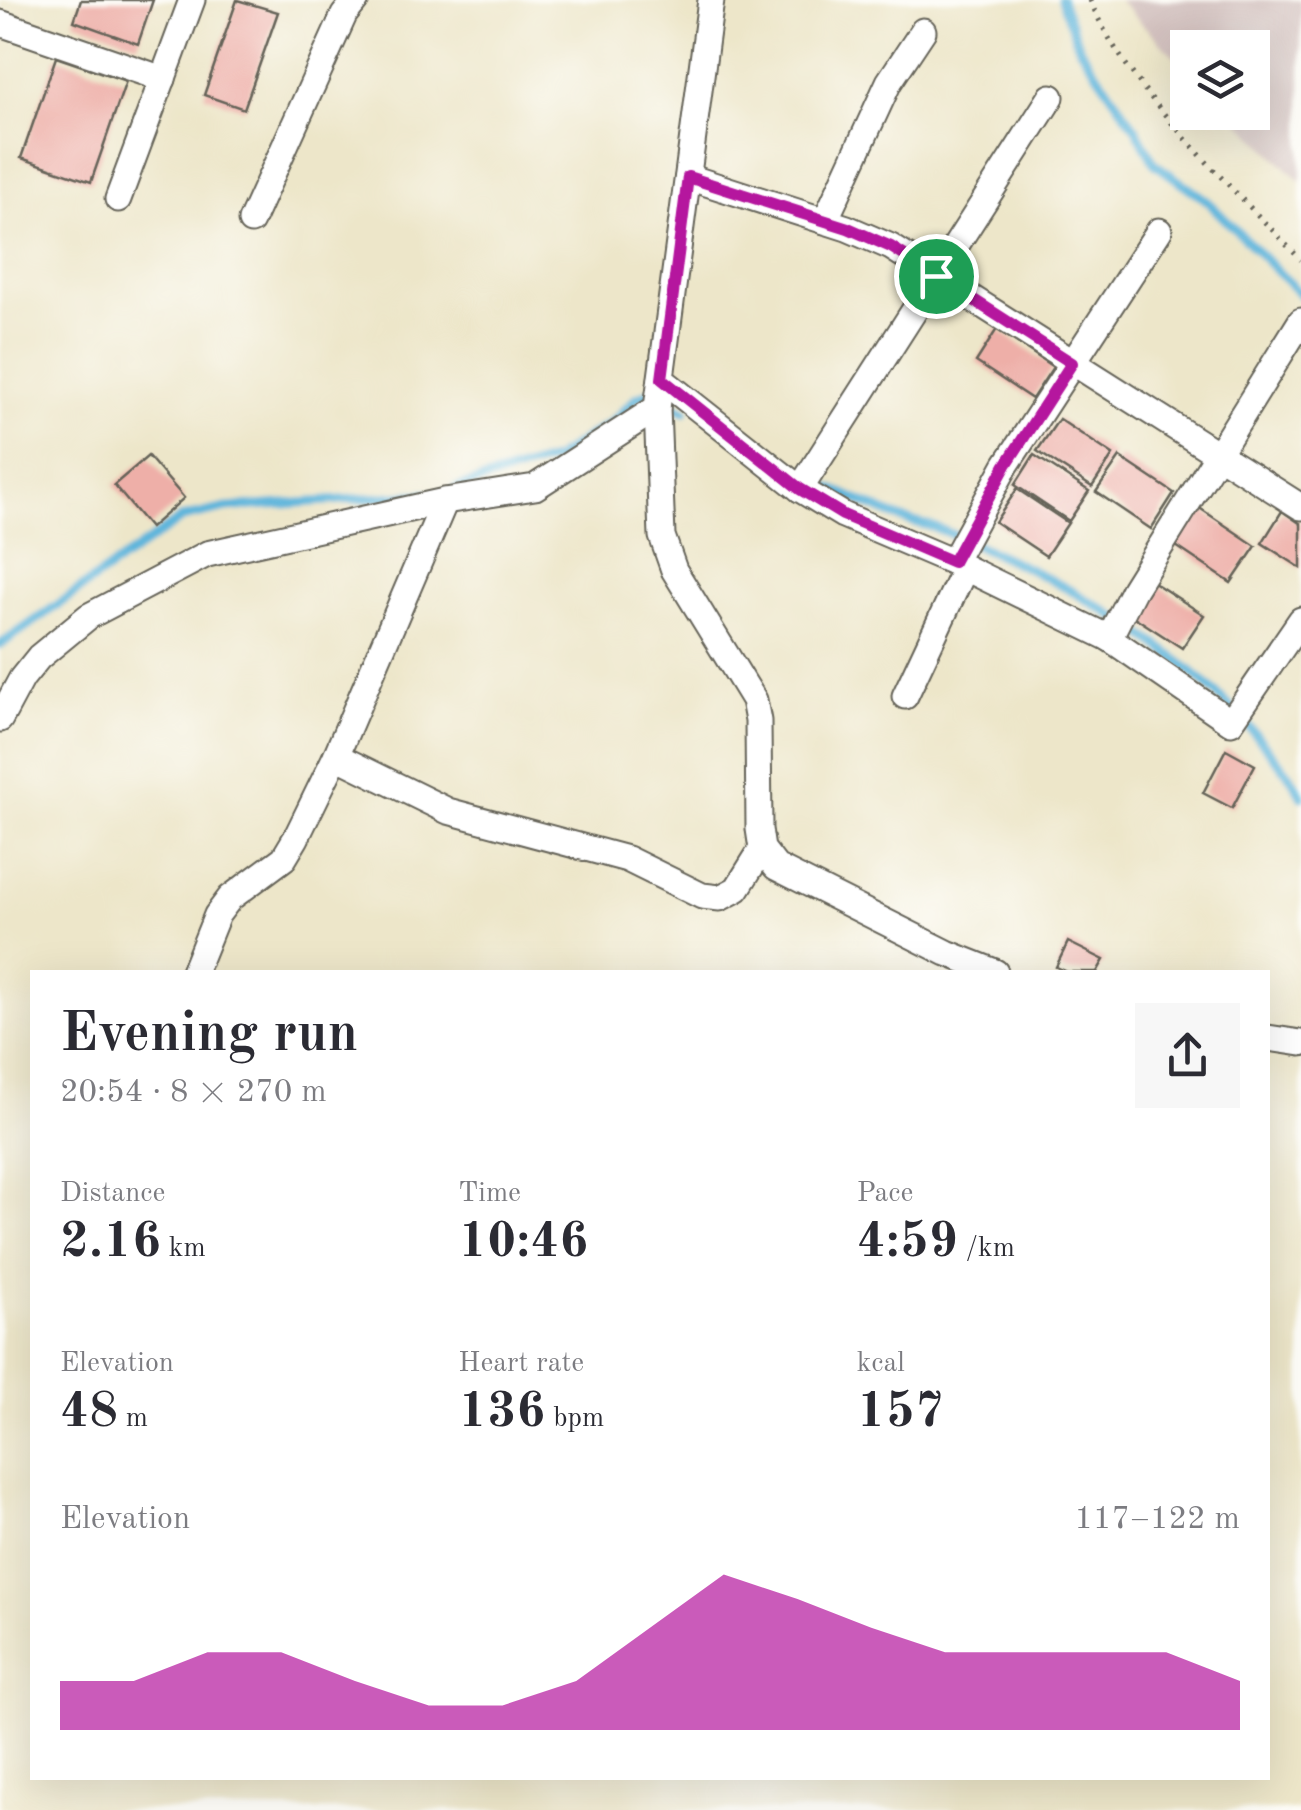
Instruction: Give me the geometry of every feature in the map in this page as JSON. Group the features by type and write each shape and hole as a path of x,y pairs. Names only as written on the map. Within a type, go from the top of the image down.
{"street":[{"path":"118,199 192,0"},
{"path":"250,221 344,15 356,0"},
{"path":"336,756 470,820 626,859 702,896 720,898 737,889 762,849 756,711 746,684 674,570 662,536 658,408 711,0"},
{"path":"0,23 163,79"},
{"path":"825,220 889,82 923,31"},
{"path":"800,489 1051,98"},
{"path":"688,177 825,220 891,247 1301,507"},
{"path":"905,696 959,564 1006,465 1159,232"},
{"path":"1109,638 1134,589 1301,321"},
{"path":"662,379 800,489 843,515 959,564 1109,638 1231,722 1301,620"},
{"path":"0,719 22,678 39,657 89,616 207,554 446,502 536,487 658,408"},
{"path":"195,970 218,915 230,898 284,858 336,756 446,502"},
{"path":"762,849 776,867 947,954 990,970"},
{"path":"1270,1038 1301,1043"}],"path":[{"path":"1090,0 1102,30 1156,103 1301,260"}],"shaded area":[{"path":"1118,0 1301,0 1301,182 1248,130 1270,130 1270,30 1170,30 1170,52"}],"building":[{"path":"81,0 153,0 138,44 74,21"},
{"path":"237,0 278,12 244,109 204,95"},
{"path":"56,57 126,81 91,182 21,158"},
{"path":"997,329 1053,367 1032,399 976,362"},
{"path":"1059,419 1113,455 1092,487 1037,451"},
{"path":"1034,455 1089,491 1069,521 1015,485"},
{"path":"148,456 184,498 150,528 114,485"},
{"path":"1120,457 1174,493 1151,529 1096,492"},
{"path":"1017,489 1068,523 1046,556 995,522"},
{"path":"1198,507 1256,546 1231,583 1173,544"},
{"path":"1282,511 1301,524 1301,568 1262,543"},
{"path":"1150,580 1204,615 1182,648 1128,613"},
{"path":"1226,749 1255,765 1232,808 1203,793"},
{"path":"1068,942 1104,960 1098,970 1056,967"}],"waterway":[{"path":"1061,0 1080,49 1136,129 1154,163 1206,200 1301,295"},
{"path":"456,488 555,459 648,393 685,411"},
{"path":"808,481 988,550 1076,593 1118,619 1159,646 1233,710 1285,770 1301,796"},
{"path":"0,645 182,518 227,508 426,494"}],"route":[{"path":"688,177 848,228 891,247 936,276 1072,363 1006,465 953,562 843,515 800,489 662,379 688,177"}]}
